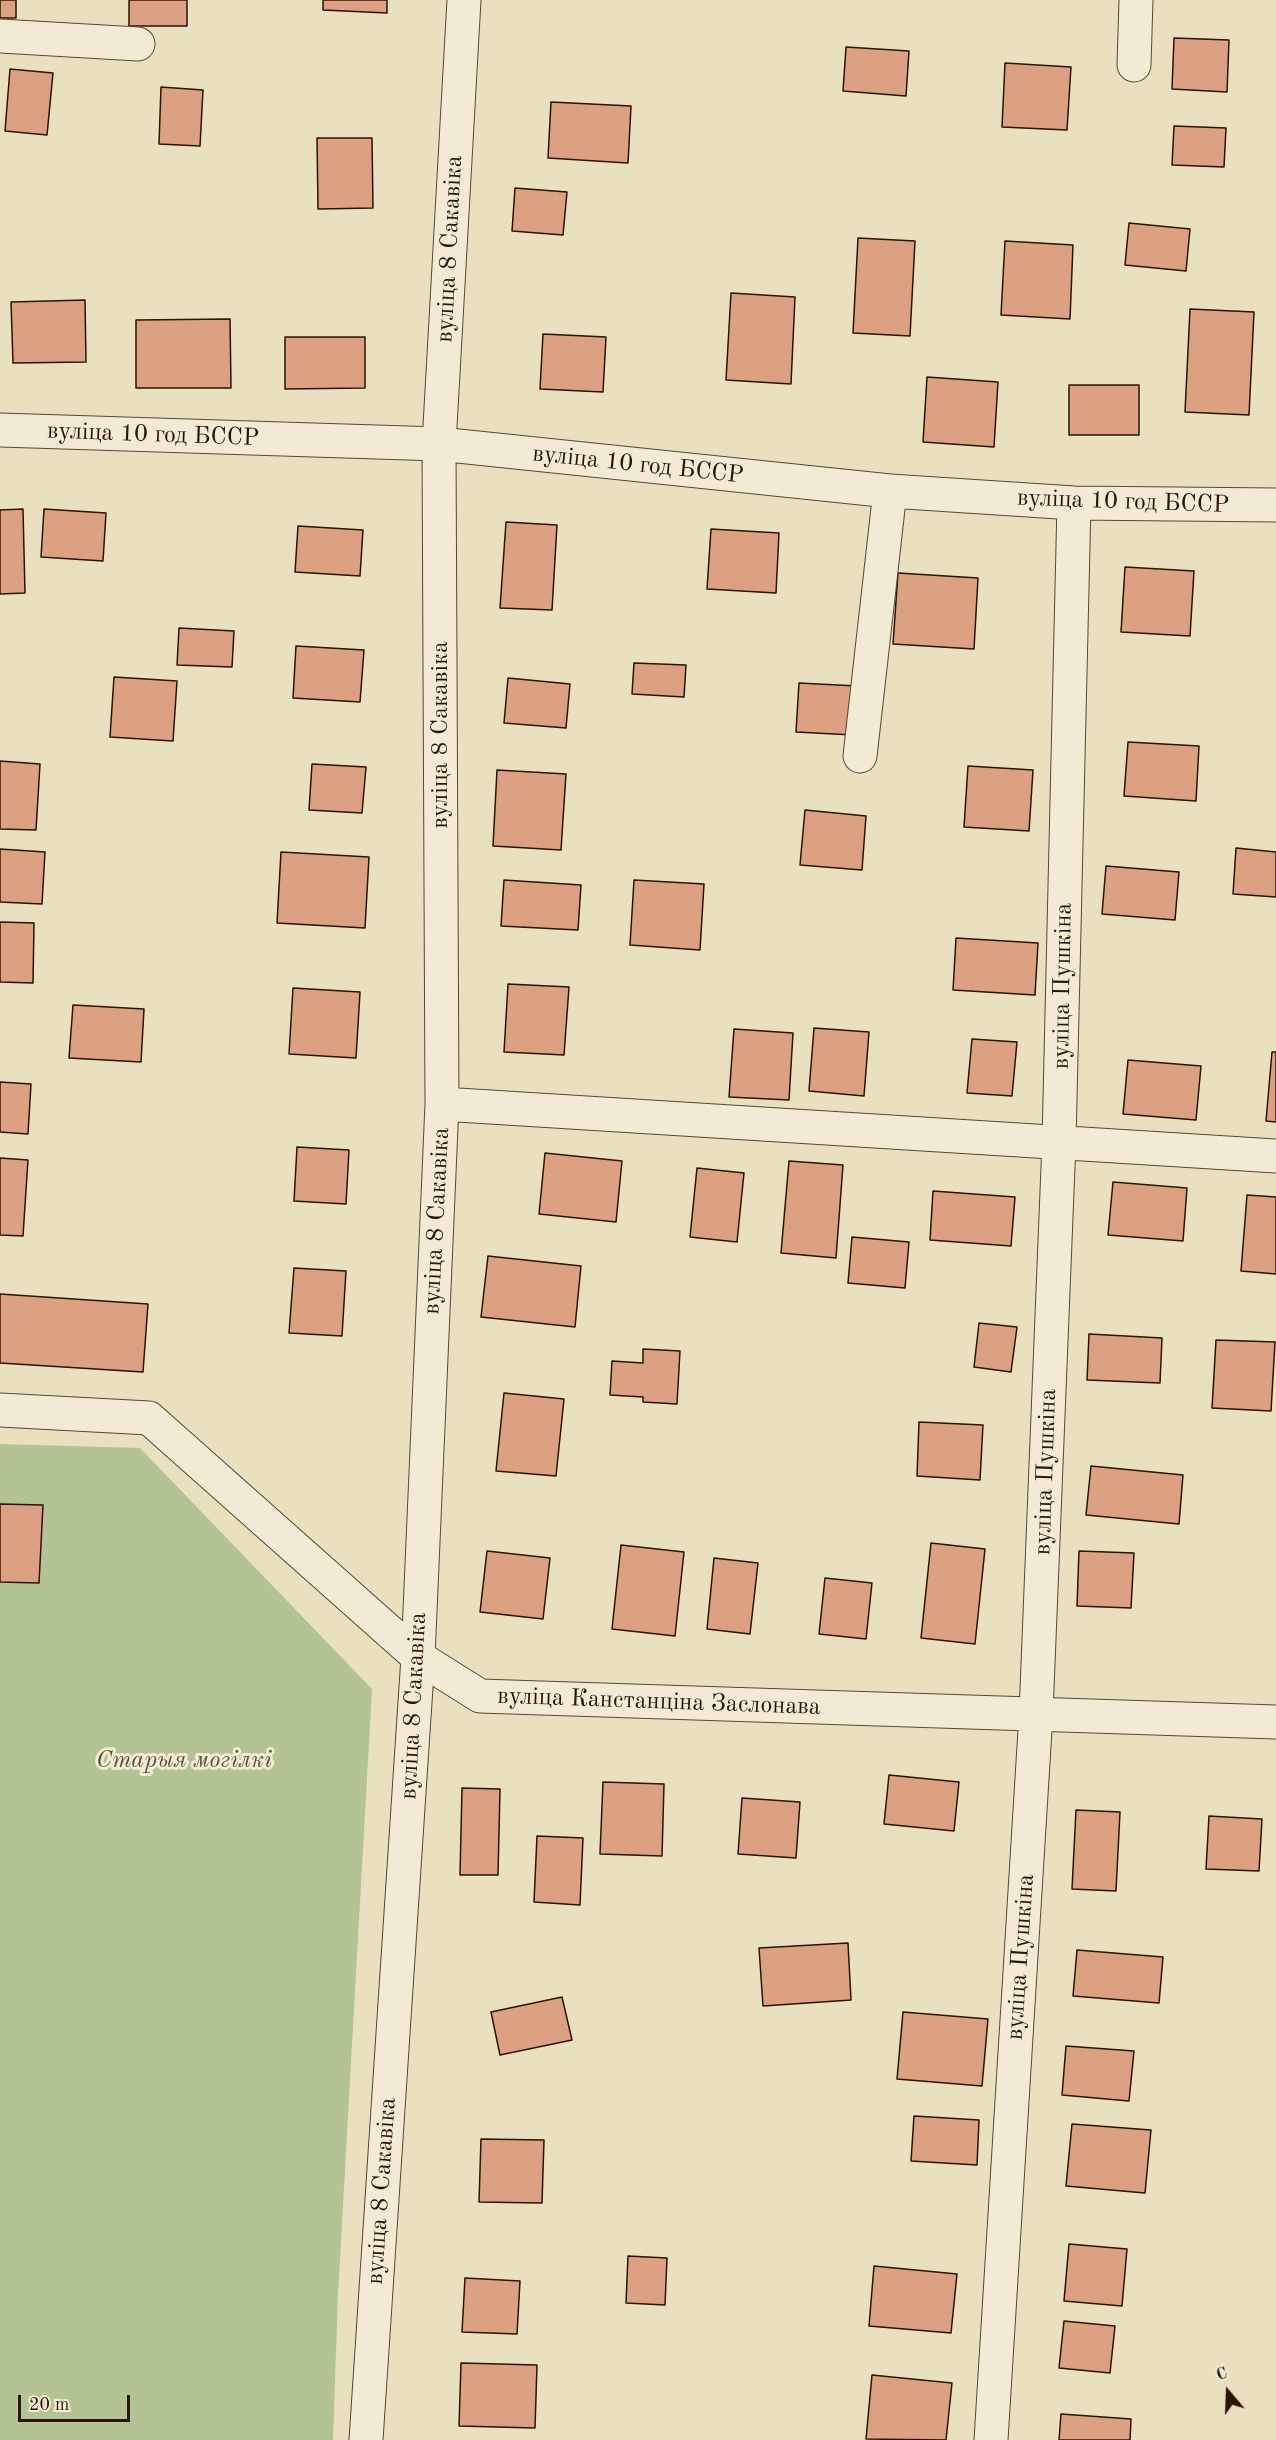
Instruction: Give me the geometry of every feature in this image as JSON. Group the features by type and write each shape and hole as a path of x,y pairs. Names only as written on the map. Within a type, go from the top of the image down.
{"street":[{"name":"вуліца 8 Сакавіка","path":"366,2440 418,1657 442,1104 439,444 464,0"},
{"path":"1134,65 1136,0"},
{"path":"0,36 138,45"},
{"name":"вуліца 10 год БССР","path":"0,430 439,444 890,491 1074,502 1276,506"},
{"path":"860,756 890,491"},
{"name":"вуліца Пушкіна","path":"991,2440 1036,1714 1059,1142 1074,502"},
{"path":"442,1104 1276,1156"},
{"name":"вуліца Канстанціна Заслонава","path":"0,1410 149,1418 418,1657 480,1696 1276,1722"}],"green space":[{"name":"Старыя могілкі","path":"0,1444 140,1448 372,1689 338,2294 333,2440 0,2440"}],"building":[{"path":"0,0 16,0 16,18 0,18"},
{"path":"129,0 187,0 187,26 129,26"},
{"path":"323,0 387,0 387,13 323,10"},
{"path":"1174,38 1229,40 1227,92 1172,89"},
{"path":"846,47 909,51 906,96 843,91"},
{"path":"1005,63 1071,67 1067,130 1002,127"},
{"path":"10,69 53,73 47,135 5,131"},
{"path":"161,87 203,90 200,146 159,144"},
{"path":"551,102 631,106 628,163 548,158"},
{"path":"1174,126 1226,128 1224,167 1172,165"},
{"path":"317,138 372,138 373,208 318,209"},
{"path":"515,188 567,192 563,235 512,231"},
{"path":"1129,223 1190,229 1186,271 1125,265"},
{"path":"858,238 915,241 910,336 853,333"},
{"path":"1005,241 1073,245 1070,319 1001,315"},
{"path":"731,293 795,297 791,384 726,380"},
{"path":"85,300 86,362 13,363 11,302"},
{"path":"1190,309 1254,312 1249,415 1185,412"},
{"path":"230,319 231,388 136,388 136,320"},
{"path":"543,334 606,337 603,392 540,389"},
{"path":"285,337 365,337 365,388 285,389"},
{"path":"927,377 998,382 994,447 923,442"},
{"path":"1069,385 1139,385 1139,435 1069,435"},
{"path":"23,509 25,593 0,594 0,510"},
{"path":"44,509 106,513 103,561 41,557"},
{"path":"506,522 557,525 552,610 500,608"},
{"path":"298,526 363,530 360,576 295,572"},
{"path":"711,529 779,533 776,593 707,589"},
{"path":"1125,567 1194,571 1190,636 1121,632"},
{"path":"898,573 978,578 974,649 893,644"},
{"path":"179,628 234,631 232,667 177,665"},
{"path":"296,646 364,650 360,702 293,698"},
{"path":"634,663 686,665 684,697 632,694"},
{"path":"114,677 177,681 173,741 110,737"},
{"path":"508,678 570,684 566,728 504,723"},
{"path":"799,683 857,686 854,735 796,732"},
{"path":"1128,742 1199,746 1196,801 1124,796"},
{"path":"0,761 40,764 36,830 0,829"},
{"path":"312,764 366,767 362,813 309,810"},
{"path":"968,766 1033,770 1029,831 964,827"},
{"path":"497,770 566,774 561,850 493,846"},
{"path":"805,810 866,816 862,870 800,865"},
{"path":"1236,848 1276,852 1276,897 1233,894"},
{"path":"0,849 45,852 42,904 0,902"},
{"path":"281,852 369,857 365,928 277,923"},
{"path":"1106,866 1179,872 1175,920 1102,914"},
{"path":"504,880 581,885 578,930 501,926"},
{"path":"634,880 704,884 700,950 630,945"},
{"path":"0,922 34,923 33,983 0,982"},
{"path":"956,938 1038,943 1035,995 953,990"},
{"path":"508,984 569,987 564,1055 504,1052"},
{"path":"293,988 360,992 356,1058 289,1054"},
{"path":"73,1005 144,1009 141,1062 69,1058"},
{"path":"814,1028 869,1032 864,1096 809,1091"},
{"path":"734,1029 793,1033 789,1100 729,1097"},
{"path":"972,1039 1017,1042 1012,1096 967,1093"},
{"path":"1272,1052 1276,1052 1276,1122 1266,1121"},
{"path":"1128,1060 1201,1066 1196,1120 1123,1114"},
{"path":"0,1082 31,1084 28,1134 0,1132"},
{"path":"297,1147 349,1150 346,1204 294,1201"},
{"path":"545,1153 622,1161 616,1222 539,1214"},
{"path":"0,1158 28,1160 23,1236 0,1235"},
{"path":"789,1161 843,1165 836,1258 781,1253"},
{"path":"697,1168 744,1173 737,1242 690,1237"},
{"path":"1113,1182 1187,1188 1183,1241 1108,1235"},
{"path":"933,1191 1015,1197 1011,1246 930,1240"},
{"path":"1247,1195 1276,1197 1276,1274 1241,1271"},
{"path":"852,1237 909,1242 905,1288 848,1283"},
{"path":"488,1256 581,1266 575,1327 481,1317"},
{"path":"294,1268 346,1271 342,1336 289,1333"},
{"path":"0,1294 148,1304 143,1372 0,1363"},
{"path":"979,1323 1017,1327 1011,1372 974,1367"},
{"path":"1089,1334 1162,1338 1160,1383 1087,1380"},
{"path":"1216,1340 1275,1342 1271,1411 1212,1408"},
{"path":"643,1349 680,1351 677,1404 643,1402 643,1397 610,1395 612,1361 643,1363"},
{"path":"504,1393 564,1399 556,1476 496,1471"},
{"path":"919,1422 983,1425 980,1480 917,1476"},
{"path":"1091,1466 1183,1475 1179,1524 1086,1515"},
{"path":"0,1504 43,1505 39,1583 0,1582"},
{"path":"931,1543 985,1549 975,1644 921,1638"},
{"path":"621,1545 684,1552 675,1636 612,1629"},
{"path":"487,1551 550,1558 543,1619 480,1612"},
{"path":"1079,1551 1134,1553 1131,1608 1077,1606"},
{"path":"714,1558 758,1563 750,1634 707,1629"},
{"path":"825,1578 872,1583 866,1639 819,1634"},
{"path":"889,1775 959,1782 954,1831 884,1824"},
{"path":"603,1782 664,1784 662,1856 600,1854"},
{"path":"462,1788 500,1789 498,1875 460,1875"},
{"path":"742,1798 800,1802 796,1858 738,1854"},
{"path":"1076,1810 1120,1812 1116,1891 1072,1889"},
{"path":"1209,1816 1262,1819 1259,1871 1206,1869"},
{"path":"537,1836 583,1838 580,1905 534,1902"},
{"path":"848,1943 851,2000 763,2006 759,1948"},
{"path":"1077,1950 1163,1957 1159,2003 1073,1996"},
{"path":"562,1997 572,2040 500,2055 491,2012"},
{"path":"903,2012 988,2019 982,2086 897,2079"},
{"path":"1066,2046 1134,2051 1129,2101 1062,2095"},
{"path":"914,2116 979,2120 977,2165 911,2161"},
{"path":"1072,2124 1151,2130 1145,2193 1066,2186"},
{"path":"481,2139 544,2140 542,2203 479,2202"},
{"path":"1069,2244 1127,2249 1122,2306 1064,2301"},
{"path":"628,2256 667,2258 665,2305 626,2303"},
{"path":"874,2266 957,2274 951,2333 869,2326"},
{"path":"465,2278 520,2281 517,2334 462,2332"},
{"path":"1064,2321 1115,2326 1110,2373 1059,2368"},
{"path":"461,2363 537,2365 535,2428 459,2426"},
{"path":"872,2375 952,2383 946,2440 866,2439"},
{"path":"1061,2414 1131,2419 1130,2440 1059,2440"}]}
